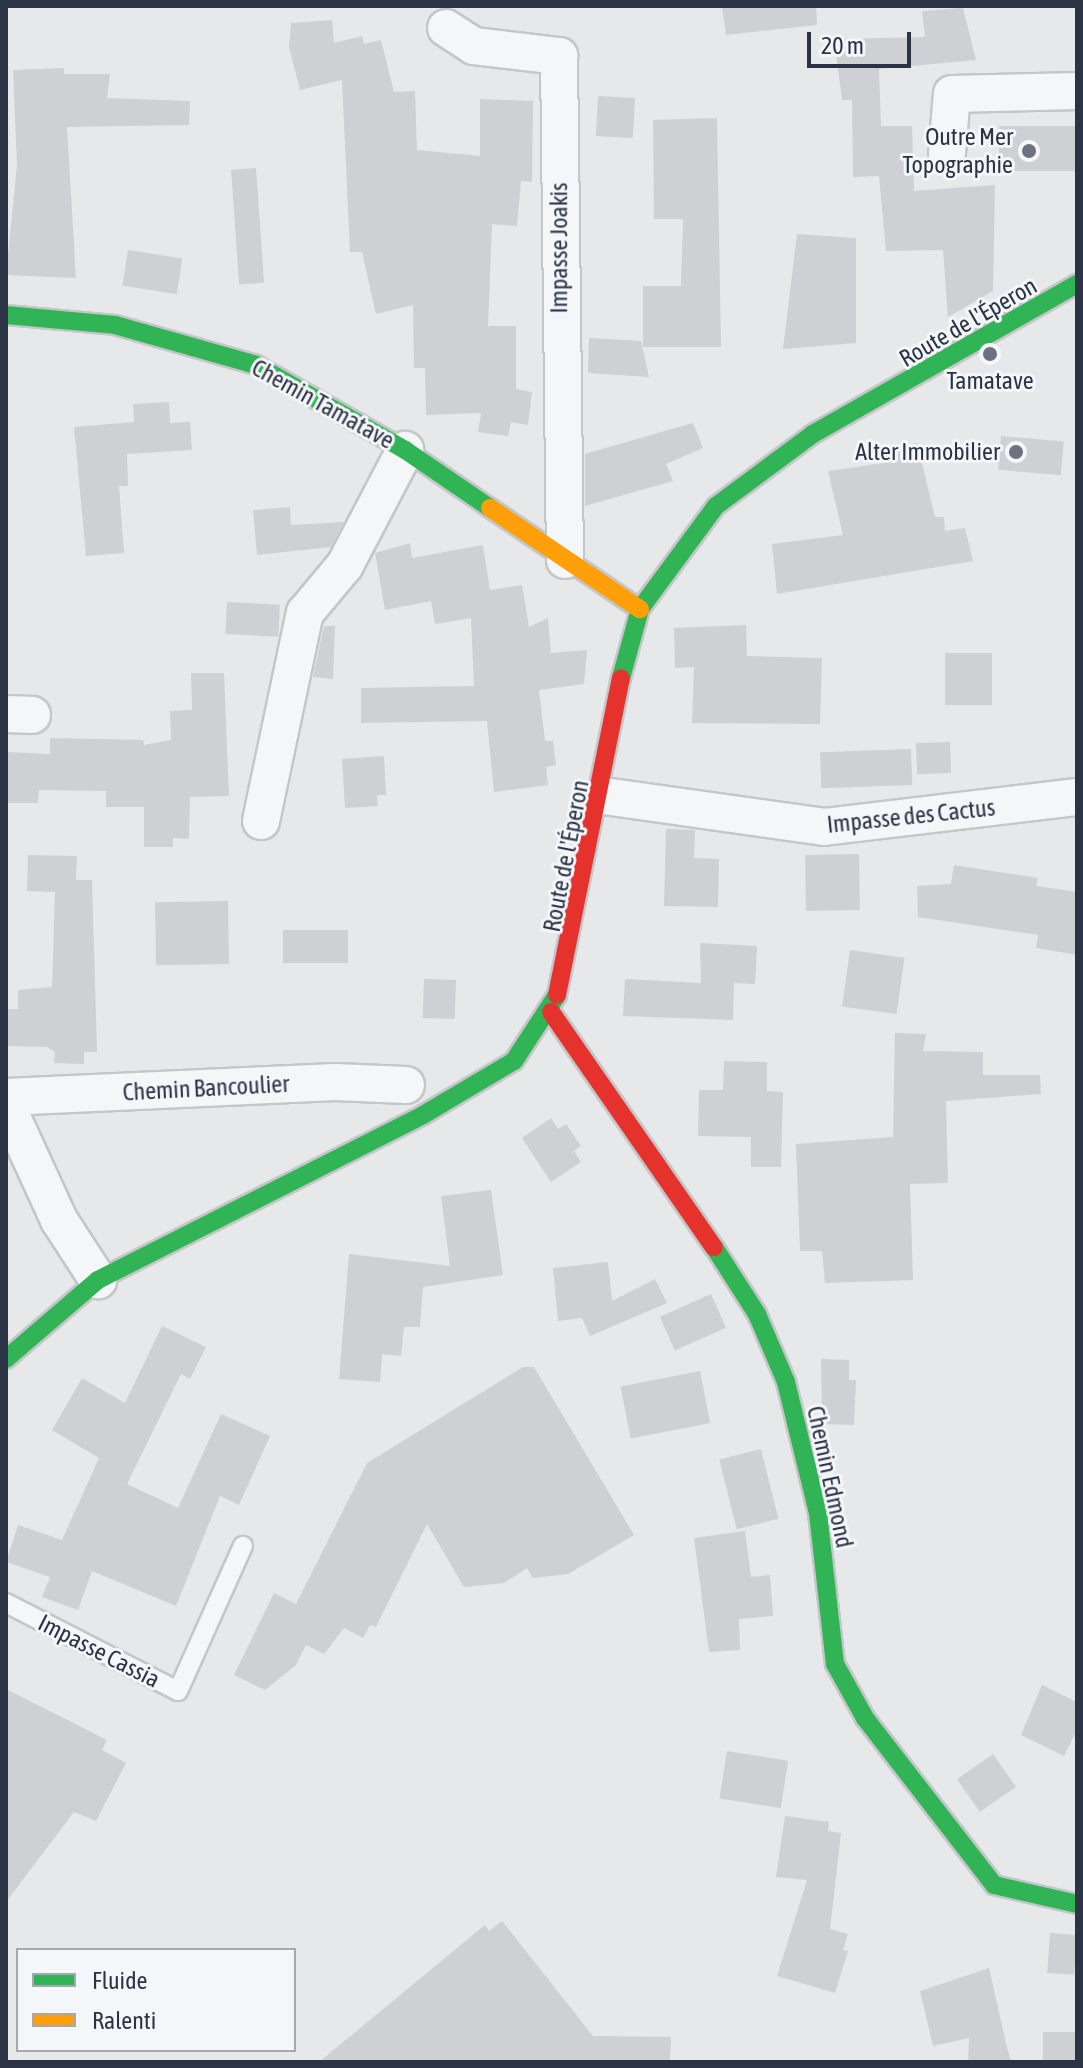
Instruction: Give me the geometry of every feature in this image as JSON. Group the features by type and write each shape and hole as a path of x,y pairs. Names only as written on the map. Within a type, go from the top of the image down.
{"street":[{"name":"Impasse Joakis","path":"446,28 474,46 559,56 565,560"},
{"path":"947,153 952,94 1077,91"},
{"name":"Route de l'Éperon","path":"6,1359 98,1280 487,1081 533,1040 551,1012 581,918 604,796 621,679 640,609 716,506 770,463 1077,284"},
{"name":"Chemin Tamatave","path":"6,315 115,325 256,365 405,450 640,609"},
{"name":"Chemin Tamatave","path":"261,821 305,613 345,565 405,450"},
{"name":"Impasse des Cactus","path":"604,796 824,827 1075,797"},
{"name":"Chemin Edmond","path":"551,1012 757,1314 786,1382 818,1513 835,1664 865,1718 994,1885 1077,1904"},
{"name":"Chemin Bancoulier","path":"6,1097 335,1082 406,1085"},
{"path":"6,1104 59,1220 98,1280"}],"lane":[{"name":"Impasse Cassia","path":"6,1603 178,1691 243,1546"}],"building":[{"path":"722,6 816,6 817,25 726,35"},
{"path":"963,8 976,60 879,69 881,126 912,126 914,191 995,185 993,291 948,317 943,250 886,251 879,176 853,177 852,100 842,100 834,39 925,37 922,11"},
{"path":"332,20 334,43 362,36 364,44 381,40 394,92 415,91 417,150 480,156 480,99 533,101 532,182 521,181 517,226 492,224 488,326 516,326 516,389 532,392 528,425 511,422 508,436 478,432 481,413 426,415 425,368 414,368 413,305 376,314 362,252 350,252 342,80 300,90 289,47 291,23"},
{"path":"64,68 64,74 110,74 107,98 190,101 189,125 67,127 76,278 6,275 17,165 13,70"},
{"path":"598,96 635,98 633,138 596,136"},
{"path":"717,118 721,347 643,347 643,286 681,286 683,219 654,219 653,120"},
{"path":"999,126 1077,126 1077,171 999,171"},
{"path":"256,168 264,283 239,284 231,170"},
{"path":"797,234 856,238 856,343 783,349"},
{"path":"128,250 182,259 177,294 122,286"},
{"path":"589,338 641,341 649,377 588,373"},
{"path":"169,402 170,423 190,422 192,450 127,454 128,486 119,486 124,553 86,556 74,427 134,422 133,404"},
{"path":"693,423 703,448 666,464 673,481 585,506 585,454"},
{"path":"1001,436 1064,441 1061,475 998,470"},
{"path":"917,443 935,517 944,517 945,531 965,528 973,561 777,594 772,544 843,535 828,471 884,463 882,448"},
{"path":"290,507 291,525 344,522 331,547 257,555 253,510"},
{"path":"410,543 412,558 483,545 490,590 522,585 529,627 548,618 551,653 587,650 584,684 539,690 545,741 553,741 556,765 546,767 548,785 494,792 487,721 361,723 361,688 474,686 471,618 435,624 431,601 385,610 375,553"},
{"path":"227,602 280,605 278,637 225,634"},
{"path":"746,625 747,656 822,658 820,724 692,723 694,667 675,668 674,628"},
{"path":"324,626 335,626 333,679 313,677"},
{"path":"945,653 992,653 992,705 945,705"},
{"path":"191,673 224,673 229,796 190,797 189,839 173,838 173,847 144,847 144,807 106,807 106,791 39,790 38,803 6,803 6,752 50,754 50,738 143,740 144,745 171,740 170,711 192,710"},
{"path":"950,742 951,773 917,774 916,743"},
{"path":"911,749 912,785 821,788 820,752"},
{"path":"384,756 386,795 377,795 378,806 345,808 342,759"},
{"path":"666,829 695,830 694,858 719,859 718,907 664,906"},
{"path":"859,854 860,910 806,911 805,855"},
{"path":"28,855 77,856 76,880 92,880 97,1052 84,1052 84,1064 54,1063 55,1052 47,1047 6,1046 6,1009 18,1009 18,990 52,987 55,892 27,891"},
{"path":"954,865 1038,878 1036,886 1077,892 1077,955 1036,948 1038,935 918,917 917,886 951,884"},
{"path":"228,901 229,964 156,965 155,902"},
{"path":"283,930 348,930 348,963 283,963"},
{"path":"700,943 757,946 755,984 734,983 733,1020 623,1016 625,979 701,983"},
{"path":"850,950 904,958 897,1014 842,1006"},
{"path":"424,979 456,980 455,1019 423,1018"},
{"path":"895,1033 926,1034 923,1051 983,1052 983,1075 1040,1075 1041,1094 946,1101 948,1183 910,1184 913,1280 825,1283 822,1251 800,1251 796,1144 893,1137"},
{"path":"724,1061 767,1062 767,1091 783,1092 781,1167 751,1167 751,1137 698,1136 699,1090 723,1090"},
{"path":"551,1118 558,1129 566,1124 581,1146 574,1151 581,1162 551,1182 522,1138"},
{"path":"491,1190 503,1275 423,1287 420,1327 404,1327 401,1356 382,1354 380,1382 339,1379 349,1254 450,1266 441,1196"},
{"path":"608,1262 612,1301 655,1279 667,1303 590,1336 582,1318 558,1321 553,1268"},
{"path":"711,1294 726,1328 675,1351 660,1317"},
{"path":"162,1326 206,1347 190,1379 181,1374 127,1484 178,1508 221,1414 270,1436 239,1505 220,1496 176,1606 92,1571 78,1610 42,1597 50,1577 6,1562 18,1525 62,1540 99,1458 52,1430 82,1378 125,1403"},
{"path":"821,1359 849,1360 849,1380 856,1380 854,1425 822,1424"},
{"path":"523,1367 534,1367 634,1535 568,1574 533,1578 527,1568 504,1583 464,1587 427,1524 376,1627 370,1625 363,1638 344,1628 324,1654 306,1645 296,1665 265,1690 234,1675 274,1593 296,1604 367,1463"},
{"path":"700,1371 710,1423 631,1438 620,1386"},
{"path":"761,1449 778,1519 737,1529 719,1459"},
{"path":"745,1531 751,1577 770,1575 773,1616 739,1619 740,1650 709,1652 694,1538"},
{"path":"1042,1685 1077,1702 1077,1730 1064,1756 1021,1735"},
{"path":"6,1689 107,1740 102,1750 126,1763 96,1821 74,1812 6,1902"},
{"path":"727,1751 788,1761 781,1808 719,1798"},
{"path":"993,1754 1016,1787 980,1812 957,1779"},
{"path":"785,1816 829,1822 828,1831 841,1833 830,1929 848,1934 843,1950 848,1951 835,1993 777,1976 807,1880 776,1877"},
{"path":"502,1921 593,2036 671,2037 670,2062 319,2062 485,1925 489,1931"},
{"path":"1050,1933 1077,1935 1074,1975 1047,1973"},
{"path":"989,1968 1011,2062 968,2062 969,2038 933,2046 920,1991"},
{"path":"1043,2032 1077,2032 1077,2062 1043,2062"}],"traffic: fast":[{"path":"621,678 640,609 716,506 813,434 1077,284"},
{"path":"6,315 115,325 256,365 405,450 490,508"},
{"path":"6,1359 98,1280 423,1115 514,1061 557,995"},
{"path":"714,1247 757,1314 786,1382 818,1513 835,1664 865,1718 994,1885 1077,1904"}],"traffic: slow":[{"path":"490,508 640,609"}],"traffic: jam":[{"path":"557,995 621,678"},
{"path":"551,1012 714,1247"}],"place":[{"name":"Outre Mer Topographie","path":"1029,151"},
{"name":"Tamatave","path":"990,354"},
{"name":"Alter Immobilier","path":"1016,452"}]}
